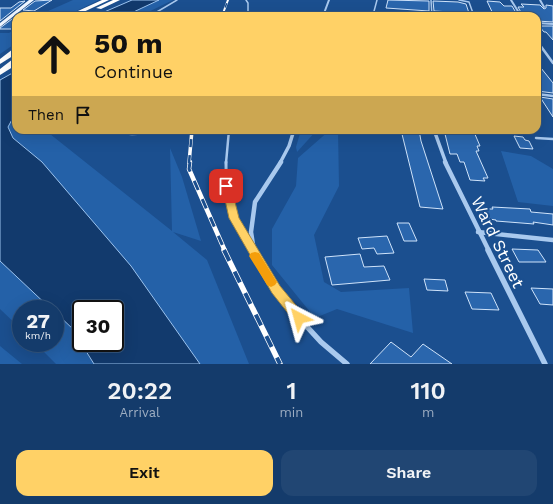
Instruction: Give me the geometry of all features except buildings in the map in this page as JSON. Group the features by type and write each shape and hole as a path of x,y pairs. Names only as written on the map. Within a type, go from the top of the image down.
{"highway":[{"path":"79,12 106,0"},
{"path":"91,12 117,0"},
{"path":"0,62 12,53"},
{"path":"0,73 12,64"}],"main road":[{"path":"17,12 32,0"},
{"path":"0,25 12,16"}],"street":[{"path":"324,12 329,0"},
{"path":"511,0 518,12"},
{"path":"540,0 544,7"},
{"path":"541,23 553,24"},
{"path":"541,46 553,63"},
{"path":"293,134 286,152 255,202 251,232 254,254 276,290 299,318 321,342 347,364"},
{"name":"Ward Street","path":"435,134 449,172 545,364"},
{"path":"478,232 553,240"}],"lane":[{"path":"156,12 176,0"},
{"path":"246,0 248,3 248,12"},
{"path":"374,12 377,0"},
{"path":"430,0 432,12"},
{"path":"459,0 469,2 473,12"},
{"path":"541,94 553,96"},
{"path":"229,134 226,160 226,186 234,218 254,254"},
{"path":"536,138 553,139"}],"shaded area":[{"path":"73,0 99,0 74,12 46,12"},
{"path":"132,0 159,0 134,12 104,12"},
{"path":"159,0 173,0 148,12 134,12"},
{"path":"12,31 12,46 0,54 0,33 9,33"},
{"path":"12,73 12,120 8,127 13,138 42,162 131,266 200,364 94,364 87,352 124,352 124,300 72,300 72,328 64,321 64,300 41,300 0,261 0,80"},
{"path":"12,120 12,134 50,134 172,231 170,148 182,177 201,241 173,232 207,260 249,364 200,364 131,266 26,148 13,138 8,127"},
{"path":"300,134 313,134 297,152 296,147"},
{"path":"325,134 338,134 339,186 314,235 324,282 341,292 409,288 413,333 337,309 315,318 272,265 272,229 296,186 298,158"},
{"path":"501,151 531,156 553,169 553,206 518,202"},
{"path":"0,261 41,300 12,300 12,320 0,309"},
{"path":"64,321 72,328 72,352 87,352 94,364 56,364 44,352 64,352"},
{"path":"0,346 22,364 0,364"}],"railway":[{"path":"224,12 228,0"},
{"path":"189,163 192,134"},
{"path":"190,162 189,169 225,251"},
{"path":"224,250 280,364"}],"slow traffic":[{"path":"255,256 271,282"}],"route":[{"path":"226,186 234,218 276,290 299,318"}]}
